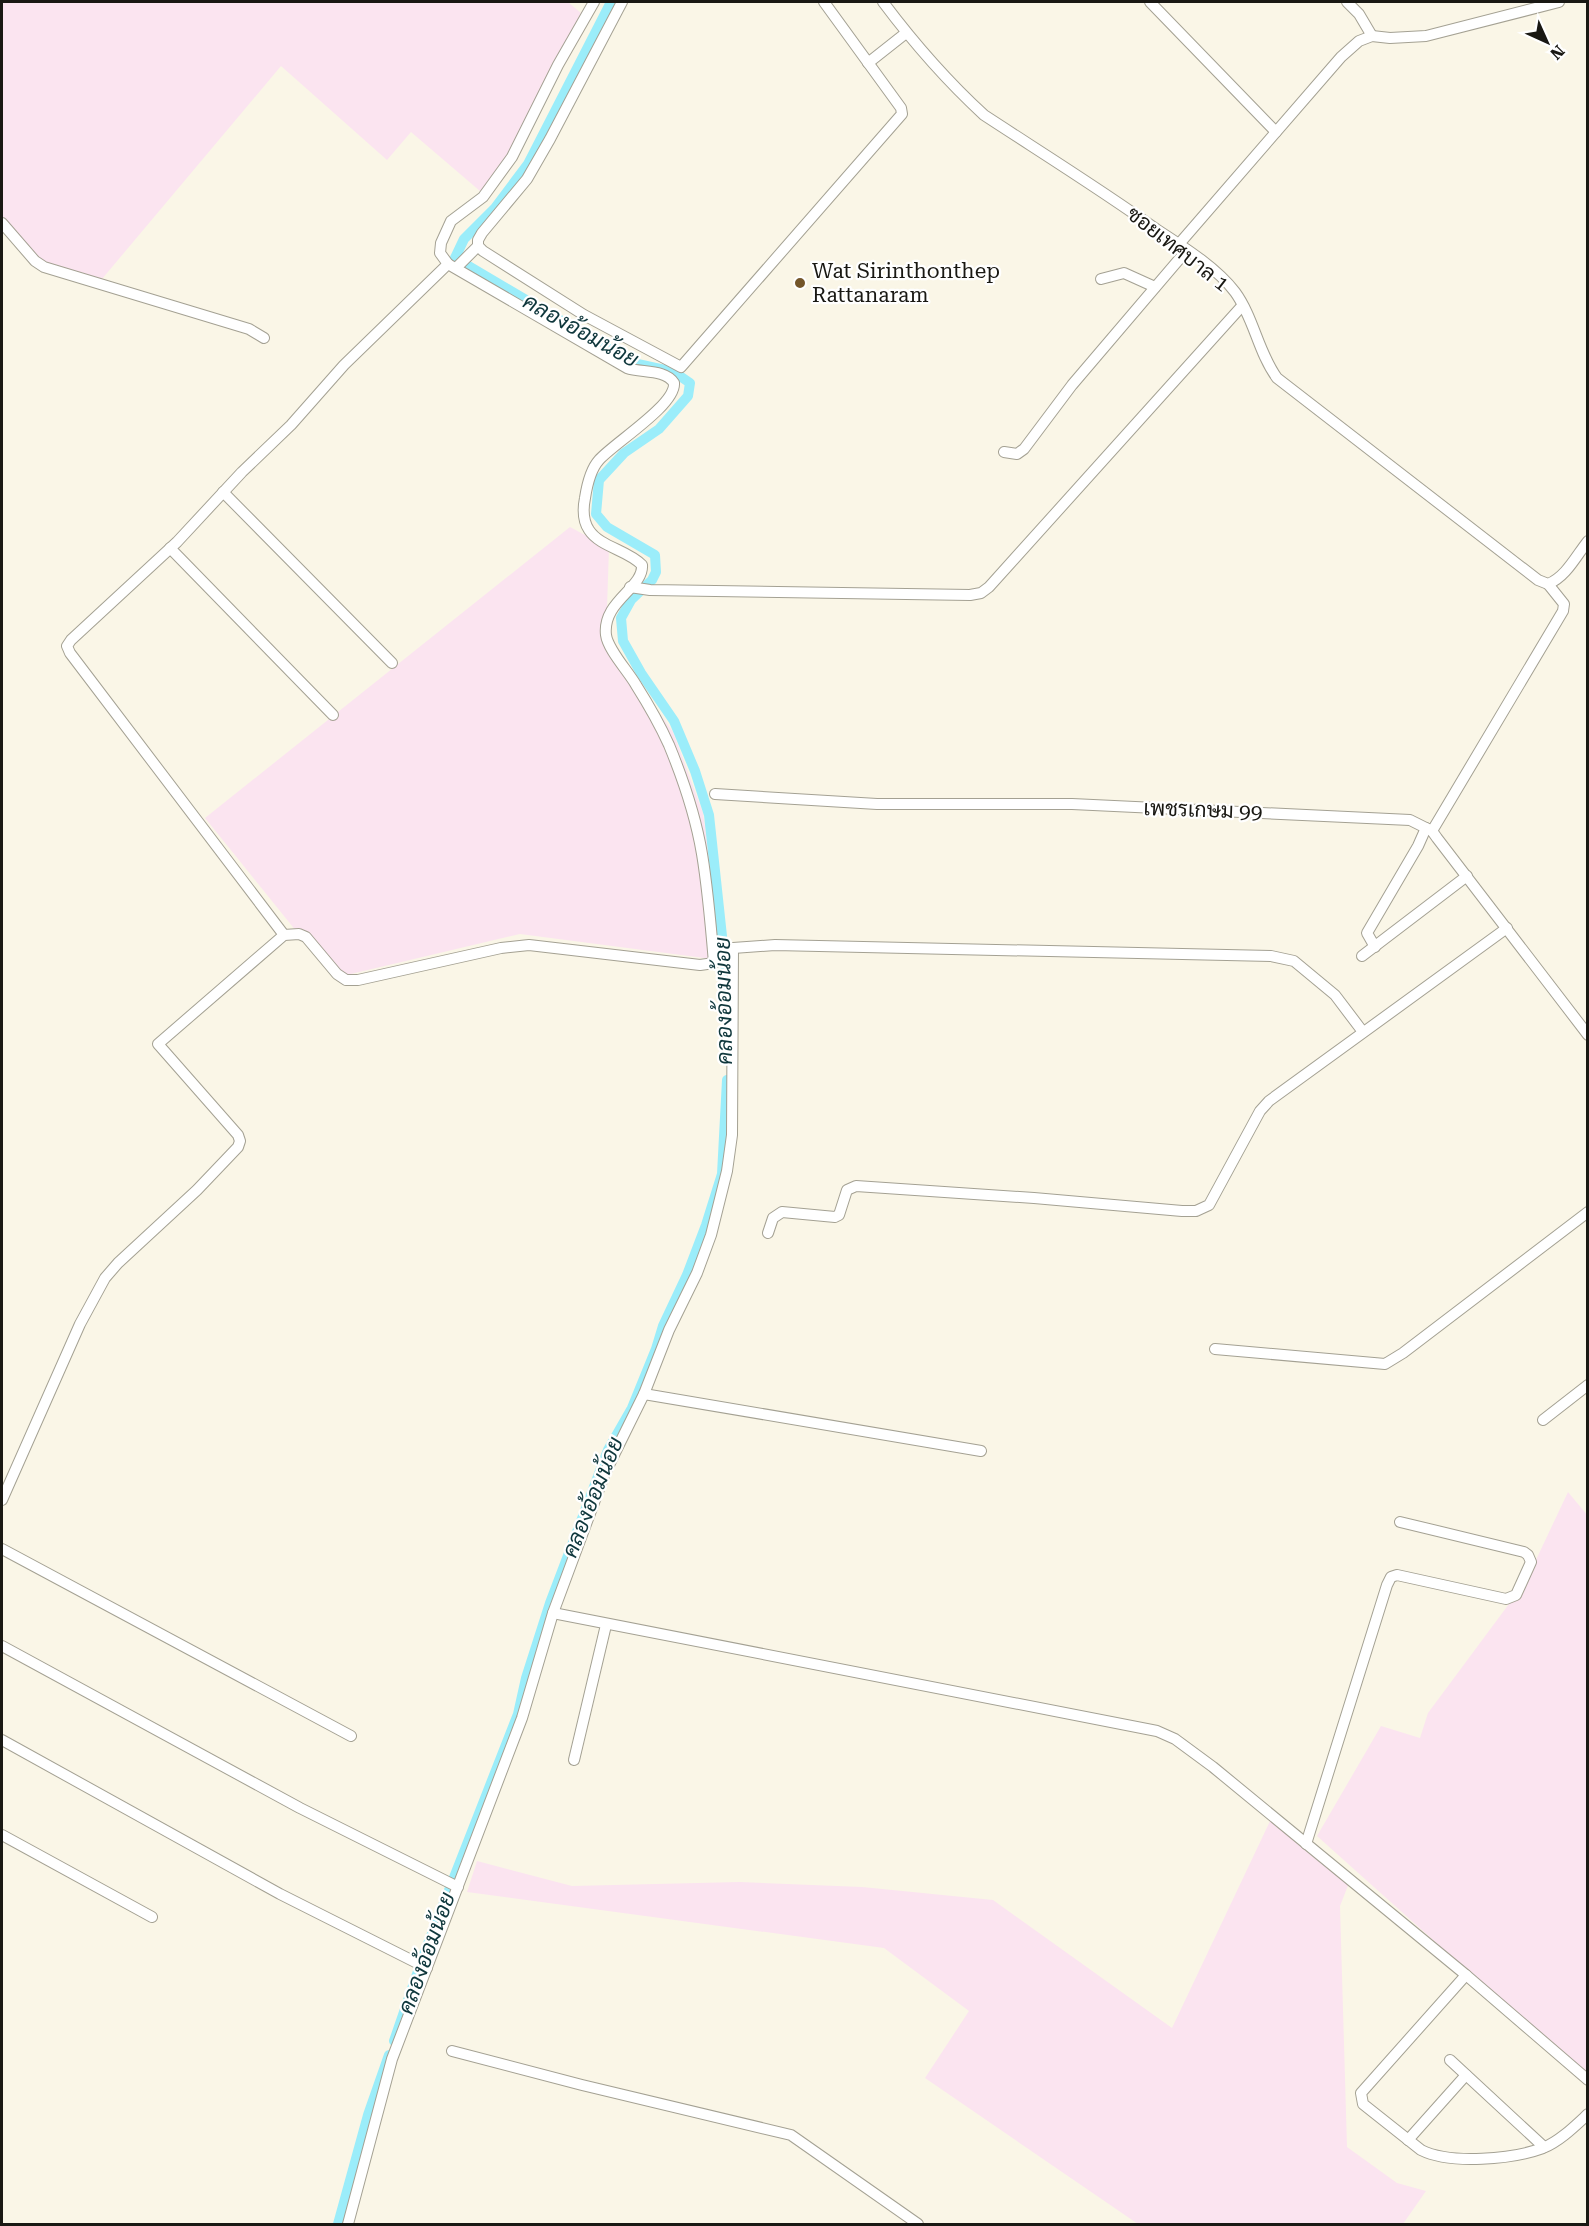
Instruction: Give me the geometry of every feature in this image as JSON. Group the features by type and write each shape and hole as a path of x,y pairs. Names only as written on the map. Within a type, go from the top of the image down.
{"street":[{"path":"594,2 558,65 512,157 483,197 451,221 441,243 450,262 627,368 666,375 674,382 673,393 654,413 597,461 586,488 585,520 589,530 599,539 642,565 641,575 610,612 606,634 608,644 637,686 668,744 684,789 702,853 716,962"},
{"path":"475,250 482,233 527,179 546,147 622,2"},
{"path":"284,935 70,653 67,646 170,548 242,472 291,425 344,365 450,262 475,250 483,251 584,315 681,367 903,114 901,108 824,2"},
{"name":"ซอยเทศบาล 1","path":"883,2 906,33 968,101 984,115 1102,191 1183,247 1227,284 1242,306 1269,368 1277,378 1538,580 1548,584"},
{"path":"1150,2 1276,132"},
{"path":"1347,2 1359,14 1372,36"},
{"path":"1004,452 1017,454 1024,449 1072,385 1155,287 1183,247 1276,132 1341,57 1359,41 1372,36 1390,38 1426,36 1558,2"},
{"path":"868,63 906,33"},
{"path":"2,223 35,261 44,267 249,329 264,338"},
{"path":"1101,279 1124,273 1155,287"},
{"path":"632,587 650,590 970,596 981,593 994,582 1242,306"},
{"path":"223,492 392,663"},
{"path":"1375,946 1366,933 1563,611 1564,604 1548,584 1563,575 1587,541"},
{"path":"170,548 333,715"},
{"name":"เพชรเกษม 99","path":"715,794 902,805 1072,804 1394,818 1410,820 1429,829"},
{"path":"1429,829 1587,1035"},
{"path":"1362,956 1467,876"},
{"path":"768,1233 773,1218 783,1212 835,1217 839,1215 847,1190 855,1186 1034,1197 1182,1211 1203,1210 1209,1205 1260,1111 1269,1101 1507,928"},
{"path":"2,1500 80,1324 105,1278 118,1263 197,1190 238,1147 240,1141 238,1135 158,1044 284,935 299,934 306,937 337,974 346,980 358,980 514,945 691,965 716,962 731,949 775,945 1279,957 1294,961 1335,995 1363,1032"},
{"path":"348,2224 392,2059 422,1965 525,1710 553,1613 605,1473 644,1394 669,1330 704,1254 727,1171 732,1135 731,949"},
{"path":"1215,1349 1385,1364 1403,1353 1587,1212"},
{"path":"1543,1420 1587,1385"},
{"path":"644,1394 981,1451"},
{"path":"1306,1844 1389,1579 1397,1575 1506,1599 1516,1594 1531,1562 1524,1552 1400,1522"},
{"path":"2,1549 351,1736"},
{"path":"553,1613 1157,1731 1174,1739 1200,1757 1466,1975 1587,2080"},
{"path":"574,1760 606,1625"},
{"path":"2,1646 300,1808 454,1885"},
{"path":"2,1740 280,1894 422,1965"},
{"path":"2,1835 152,1917"},
{"path":"1466,1975 1361,2093 1363,2104 1430,2155 1450,2158 1485,2159 1544,2147 1587,2114"},
{"path":"452,2051 582,2085 791,2134 918,2224"},
{"path":"1450,2060 1544,2147"},
{"path":"1408,2140 1466,2075"}],"shaded area":[{"path":"2,2 568,2 581,13 487,197 411,132 387,160 281,66 102,279 49,265 27,247 2,221"},
{"path":"570,527 609,548 606,638 673,732 703,813 720,939 712,959 520,934 334,978 205,818"},
{"path":"1568,1492 1588,1516 1587,2078 1317,1836 1381,1726 1420,1738 1428,1713 1526,1581"},
{"path":"1271,1819 1349,1883 1340,1906 1347,2147 1397,2183 1426,2191 1403,2224 1138,2224 925,2078 969,2011 884,1948 467,1892 477,1861 572,1886 740,1882 862,1887 993,1900 1172,2028"}],"waterway":[{"name":"คลองอ้อมน้อย","path":"611,2 528,164 495,208 464,239 455,258 633,363 674,372 690,383 688,396 659,429 624,453 599,480 596,514 607,527 655,555 656,572 652,580 631,600 621,618 623,641 641,673 674,721 695,771 709,815 728,992"},
{"name":"คลองอ้อมน้อย","path":"394,2041 424,1954 518,1714 526,1678 550,1603 608,1450 632,1408 663,1326 687,1275 706,1225 722,1174 727,1080"},
{"name":"คลองอ้อมน้อย","path":"338,2224 368,2115 389,2055"}],"place":[{"name":"Wat Sirinthonthep Rattanaram","path":"800,283"}]}
